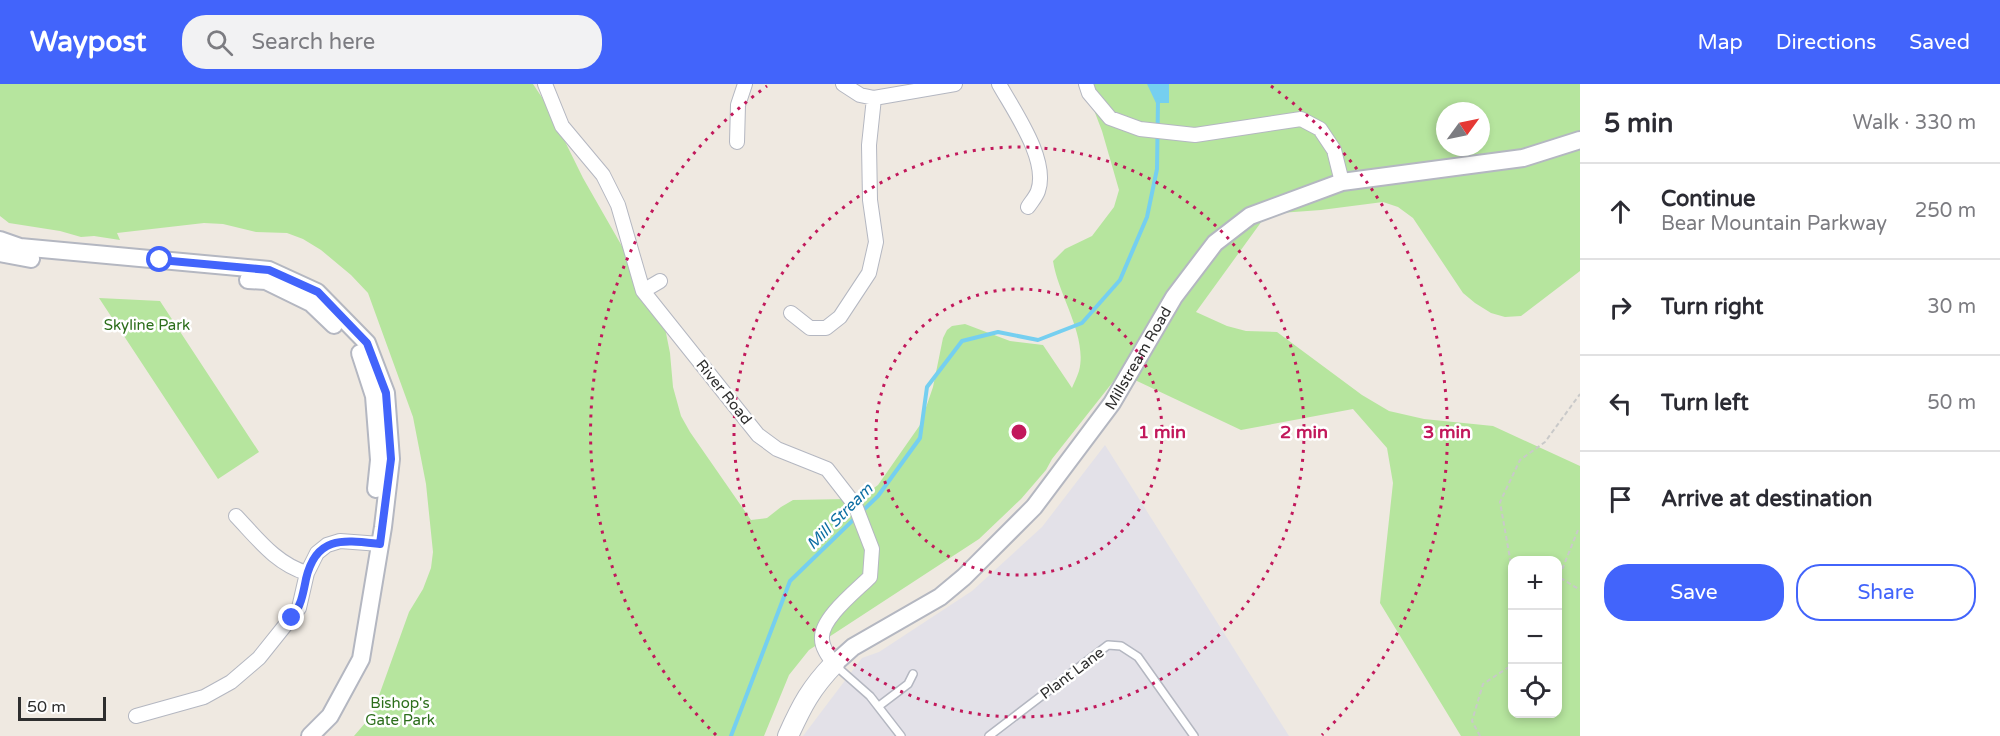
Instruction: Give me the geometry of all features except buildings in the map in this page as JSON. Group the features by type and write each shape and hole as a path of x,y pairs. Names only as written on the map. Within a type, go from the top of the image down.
{"main road":[{"name":"Millstream Road","path":"788,736 804,701 816,683 834,664"}],"street":[{"name":"River Road","path":"545,84 562,126 603,176 618,205 643,291 758,435 777,448 827,469 855,505 872,549 870,577 825,622 821,638 834,664"},
{"path":"737,142 738,105 746,84"},
{"path":"843,84 860,95 874,98 955,84"},
{"path":"999,84 1031,142 1040,172 1038,191 1028,207"},
{"path":"1086,84 1089,93 1110,118 1140,129 1195,135 1301,119 1320,129 1334,150 1342,182"},
{"path":"791,313 810,328 826,328 840,317 869,273 876,242 870,189 869,145 874,98"},
{"name":"Millstream Road","path":"834,664 853,647 940,597 964,577 1034,507 1112,403 1174,297 1215,243 1250,216 1342,182 1522,158 1580,140"},
{"path":"0,240 20,247 269,270 318,292 367,343 386,393 391,459 351,658 324,709 296,736"},
{"path":"0,253 18,258 266,281 311,303 358,349 374,396 379,460 375,544 361,659 330,716 310,736"},
{"path":"643,291 660,281"},
{"path":"236,516 272,554 290,568 307,573"},
{"path":"136,716 204,697 231,682 258,658 299,608 307,573 317,553 327,544 340,541 375,544"}],"lane":[{"name":"Plant Lane","path":"989,736 1108,645 1121,646 1138,657 1194,736"},
{"path":"834,664 879,706 901,736"},
{"path":"879,706 908,684 913,674"}],"path":[{"path":"1510,556 1500,502 1520,460 1545,442 1580,394"},
{"path":"1578,530 1559,578 1580,590"},
{"path":"1480,736 1472,721 1483,684 1508,668"}],"shaded area":[{"path":"1105,445 1289,736 803,736 862,658 879,652 972,591 1042,527"}],"green space":[{"name":"Bishop's Gate Park","path":"0,84 533,84 547,105 583,178 663,318 670,353 673,387 681,416 751,520 767,518 793,500 847,499 866,494 878,485 920,425 933,387 943,338 952,326 965,324 1010,341 1043,345 1072,388 1079,371 1081,358 1079,344 1053,261 1065,249 1092,236 1114,207 1119,190 1102,131 1084,84 1580,84 1580,271 1521,316 1505,317 1491,313 1475,303 1463,293 1413,218 1398,207 1383,202 1267,214 1196,312 1227,326 1246,331 1277,332 1362,395 1389,411 1424,419 1493,426 1580,466 1580,736 1461,736 1380,603 1393,483 1387,448 1353,409 1241,430 1120,373 1052,459 1046,470 1021,499 979,539 809,650 789,675 764,736 354,736 372,715 409,612 423,589 431,568 433,552 426,484 413,417 368,293 351,275 321,250 287,233 256,232 223,224 204,223 117,233 120,240 94,236 81,237 60,231 9,223 0,216"},
{"name":"Skyline Park","path":"99,298 160,301 259,452 218,479"}],"water":[{"path":"1147,84 1169,84 1169,103 1156,103"}],"waterway":[{"name":"Mill Stream","path":"731,736 790,581 878,496 920,438 927,387 962,341 998,332 1038,340 1082,323 1120,280 1147,217 1157,169 1158,100"}],"route":[{"path":"160,260 269,270 318,292 367,343 386,393 391,459 380,544 340,541 327,544 317,553 307,573 299,608 292,618"}]}
